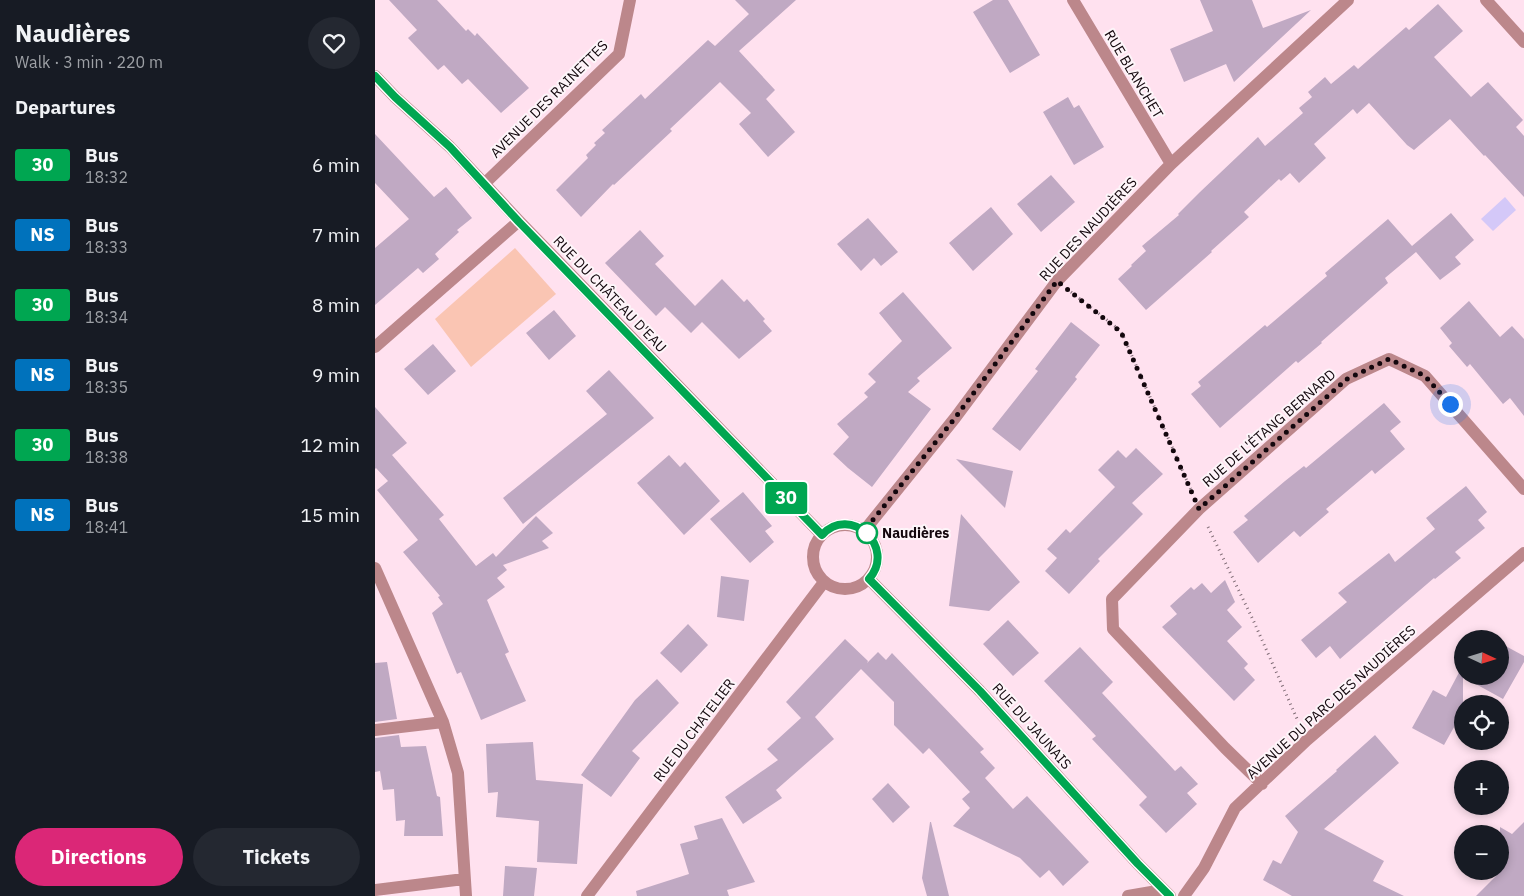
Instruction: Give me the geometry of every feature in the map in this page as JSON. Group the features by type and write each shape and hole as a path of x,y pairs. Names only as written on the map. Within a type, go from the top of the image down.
{"street":[{"name":"AVENUE DES RAINETTES","path":"484,184 619,54 629,0"},
{"name":"RUE BLANCHET","path":"1073,0 1171,164"},
{"name":"RUE DES NAUDIÈRES","path":"864,531 955,418 1057,281 1171,164 1348,0"},
{"path":"1486,0 1524,42"},
{"name":"RUE DU CHÂTEAU D'EAU","path":"375,76 395,97 450,147 519,222 822,535"},
{"path":"375,347 519,222"},
{"name":"RUE DE L'ÉTANG BERNARD","path":"1262,784 1225,748 1113,629 1112,599 1199,509 1347,379 1389,359 1425,376 1524,489"},
{"path":"842,525 855,526 864,531 873,539 877,552 876,568 869,579 860,586 847,590 835,588 824,582 818,575 813,561 815,546 822,535 830,529 842,525"},
{"name":"AVENUE DU PARC DES NAUDIÈRES","path":"1184,896 1204,868 1235,808 1307,740 1524,553"},
{"path":"375,568 443,722 458,773 466,896"},
{"name":"RUE DU JAUNAIS","path":"869,579 980,691 1166,893"},
{"name":"RUE DU CHATELIER","path":"587,896 824,582"},
{"path":"375,730 443,722"},
{"path":"375,890 464,879"},
{"path":"1128,896 1166,893"}],"path":[{"path":"1057,281 1121,332 1199,509 1254,622 1307,740"}],"shaded area":[{"path":"1505,197 1516,210 1493,231 1481,219"},
{"path":"515,248 556,294 471,367 435,319"}],"building":[{"path":"389,0 437,0 466,31 468,29 475,36 477,33 529,88 501,113 468,79 462,84 444,65 438,70 408,38 417,30"},
{"path":"735,0 796,0 739,51 775,90 766,99 795,132 768,157 739,124 751,113 720,82 670,129 672,131 613,184 581,217 556,190 588,158 586,155 596,145 594,143 605,133 602,130 641,94 645,99 708,40 715,46 749,14"},
{"path":"993,0 1008,0 1040,55 1010,73 973,12"},
{"path":"1200,0 1252,0 1263,28 1311,10 1234,82 1226,64 1184,82 1170,49 1213,31"},
{"path":"1438,4 1463,31 1434,57 1471,97 1488,82 1523,120 1516,127 1524,136 1524,197 1450,119 1414,150 1407,145 1369,103 1357,114 1353,109 1314,144 1326,158 1299,183 1290,173 1281,181 1279,179 1244,212 1249,217 1146,310 1118,279 1146,251 1142,246 1179,215 1200,192 1258,137 1265,146 1303,113 1299,108 1312,97 1308,92 1325,77 1331,84 1354,65 1358,69 1406,27 1409,30"},
{"path":"1068,97 1074,108 1079,105 1104,147 1074,165 1043,112"},
{"path":"375,134 434,197 446,187 472,218 457,230 459,232 435,254 439,259 423,273 418,268 375,305 375,248 409,219 375,183"},
{"path":"1051,175 1075,202 1041,232 1017,204"},
{"path":"991,207 1013,234 973,271 949,243"},
{"path":"1451,213 1474,240 1455,257 1461,264 1440,280 1416,252 1385,278 1388,283 1322,343 1298,363 1296,361 1220,428 1191,394 1201,386 1198,382 1265,325 1267,327 1327,276 1325,273 1388,219 1412,246"},
{"path":"868,218 898,252 881,266 874,258 861,271 837,244"},
{"path":"640,230 664,256 655,264 695,306 722,279 744,302 747,299 765,319 763,321 772,331 739,359 702,322 691,333 665,307 656,316 605,263"},
{"path":"903,292 952,348 917,378 920,381 908,392 931,409 872,487 833,454 849,437 837,424 868,397 864,393 876,382 868,374 902,341 879,313"},
{"path":"1469,301 1500,337 1512,326 1524,339 1524,416 1510,398 1503,404 1470,364 1467,367 1449,346 1452,343 1440,328"},
{"path":"554,310 576,336 549,360 526,333"},
{"path":"1071,322 1100,345 1075,377 1077,379 1020,451 992,429 1038,371 1035,369"},
{"path":"433,344 456,371 428,395 404,369"},
{"path":"609,370 654,418 523,524 503,498 607,414 586,391"},
{"path":"1384,403 1401,422 1390,431 1405,449 1375,474 1372,470 1326,509 1329,512 1300,537 1294,531 1258,563 1233,532 1248,520 1244,516 1304,466 1306,468"},
{"path":"375,407 407,443 392,455 444,515 439,519 476,566 493,553 496,557 536,516 553,533 542,541 549,548 503,565 507,570 497,578 505,587 487,600 509,652 505,654 526,701 481,720 461,672 457,674 432,613 443,604 438,597 440,596 403,552 418,540 377,490 388,481 375,469"},
{"path":"1136,448 1163,474 1132,503 1143,514 1098,559 1100,561 1069,594 1045,571 1057,558 1047,549 1066,529 1070,533 1115,487 1098,470 1118,450 1126,458"},
{"path":"669,455 680,467 685,462 720,501 684,535 637,483"},
{"path":"956,459 1013,471 1005,508"},
{"path":"1466,486 1487,512 1478,520 1485,528 1455,552 1461,558 1434,578 1340,659 1330,646 1316,658 1301,640 1347,602 1338,593 1389,553 1395,562 1435,529 1426,518"},
{"path":"743,492 772,526 765,531 774,542 750,563 710,519"},
{"path":"961,514 1020,582 989,611 949,606"},
{"path":"721,576 749,580 744,621 717,617"},
{"path":"1225,580 1235,602 1227,610 1242,627 1227,641 1248,664 1244,668 1255,680 1234,701 1162,627 1177,614 1170,606 1191,587 1194,590 1202,583 1211,593"},
{"path":"1008,620 1039,653 1013,676 983,644"},
{"path":"688,624 708,645 681,673 660,653"},
{"path":"845,639 868,661 867,663 878,652 886,660 892,653 984,749 980,752 995,768 985,778 1013,809 1027,796 1089,862 1063,886 1049,870 1040,878 1020,858 953,826 970,808 962,799 970,792 929,748 923,754 894,725 894,702 861,669 815,717 834,739 776,790 782,798 743,824 725,797 778,760 767,749 801,718 786,702"},
{"path":"1080,647 1113,682 1102,693 1175,771 1181,766 1198,784 1187,793 1197,804 1166,833 1139,805 1147,797 1092,739 1096,736 1044,681"},
{"path":"1509,648 1524,656 1524,662 1505,695 1496,695 1478,685 1509,685"},
{"path":"387,662 397,719 375,722 375,663"},
{"path":"657,679 679,703 632,751 640,758 611,797 581,775 635,700"},
{"path":"1454,682 1454,685 1463,685 1463,695 1454,695 1454,727 1444,745 1412,728 1433,690 1446,697"},
{"path":"399,735 401,747 426,746 437,796 440,797 443,836 404,836 405,820 396,821 394,789 383,790 380,771 375,772 375,738"},
{"path":"1375,735 1399,763 1324,829 1384,861 1373,881 1404,896 1292,896 1263,880 1273,860 1281,864 1298,832 1285,816"},
{"path":"533,742 536,780 583,784 577,864 537,862 539,821 496,817 498,792 488,793 486,744"},
{"path":"888,783 910,807 893,823 872,799"},
{"path":"722,818 755,882 727,890 729,896 637,896 636,891 689,874 680,844 698,839 694,826"},
{"path":"930,822 949,896 927,896 922,878"},
{"path":"1524,822 1524,896 1476,896 1492,880 1509,880 1509,832 1512,834"},
{"path":"505,866 537,868 534,896 503,896"}],"bus line":[{"name":"30","path":"375,76 395,97 450,147 519,222 822,535 830,529 845,525 855,526 873,539 878,559 875,571 869,579 980,691 1138,864 1170,896"}],"place":[{"name":"Naudières","path":"867,533"}],"route":[{"path":"867,533 864,531 955,418 1057,281 1121,332 1199,509 1347,379 1389,359 1425,376 1450,404"}]}
